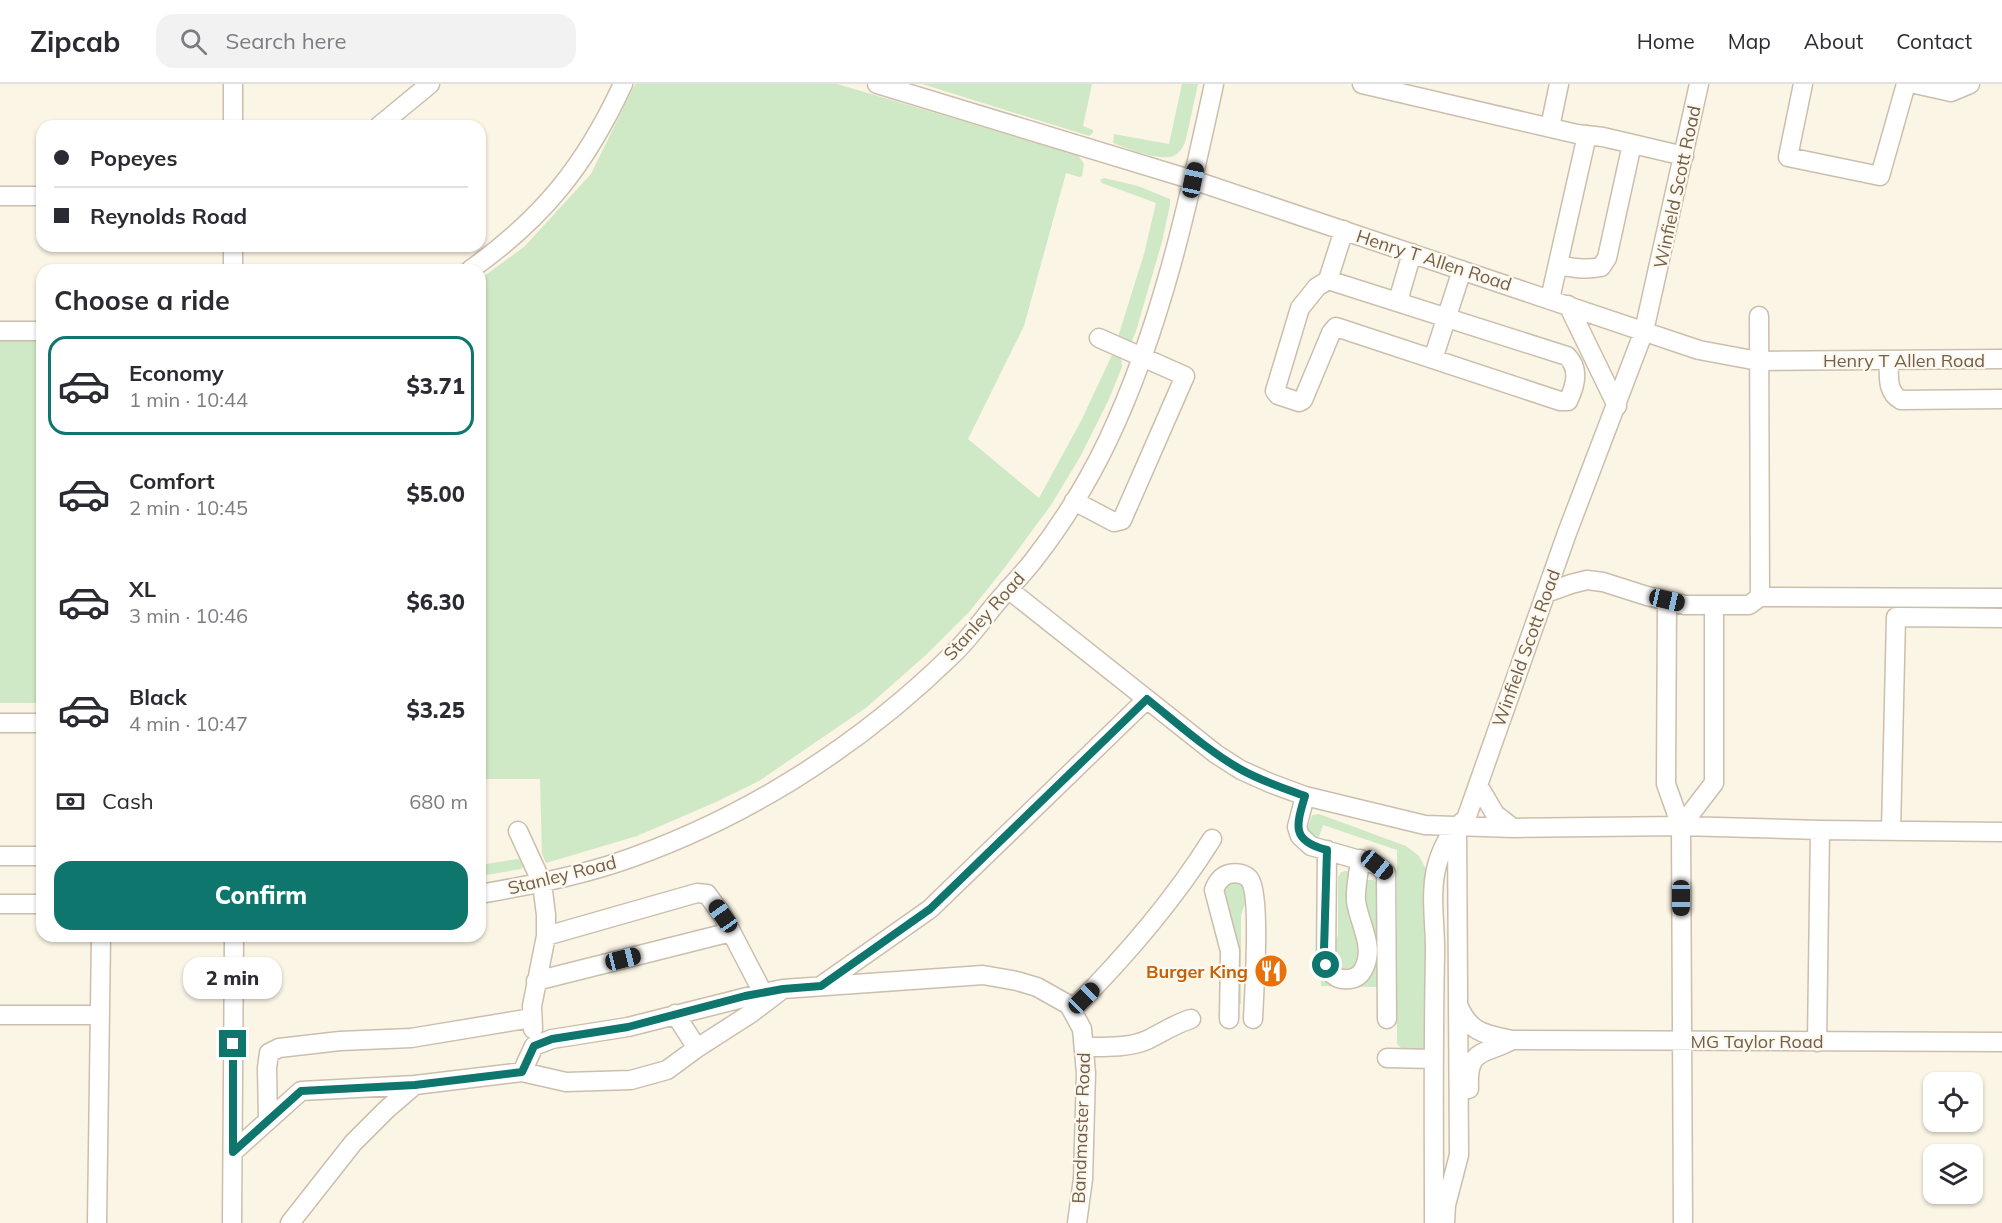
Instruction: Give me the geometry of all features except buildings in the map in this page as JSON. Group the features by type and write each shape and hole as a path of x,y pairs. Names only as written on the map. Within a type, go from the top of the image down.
{"street":[{"path":"232,84 232,120"},
{"path":"386,120 430,84"},
{"path":"479,264 531,222 559,191 585,157 606,121 623,84"},
{"name":"Henry T Allen Road","path":"877,84 1193,180 1699,350 1758,361 2002,359"},
{"name":"Stanley Road","path":"486,893 542,883 613,864 721,820 795,779 869,728 945,662 1033,561 1074,501 1107,442 1164,291 1193,180 1214,84"},
{"path":"1362,84 1684,156"},
{"path":"1550,127 1559,84"},
{"name":"Winfield Scott Road","path":"1434,1223 1435,948 1432,895 1440,858 1457,825 1466,819 1546,593 1644,331 1700,84"},
{"path":"1803,84 1788,157 1880,176 1906,84"},
{"path":"1915,84 1951,92 1970,84"},
{"path":"1550,299 1582,134"},
{"path":"1558,265 1580,270 1591,269 1600,267 1607,258 1632,144"},
{"path":"0,196 36,196"},
{"path":"1328,280 1567,356 1576,369 1571,395 1568,401 1560,401 1336,327 1331,333 1303,400 1299,402 1278,395 1275,391 1300,308 1317,287 1328,280 1344,230"},
{"path":"1401,303 1400,294 1412,253"},
{"path":"1433,359 1462,270"},
{"path":"1568,305 1617,406"},
{"path":"1758,316 1760,597"},
{"path":"0,331 36,331"},
{"path":"1074,501 1114,522 1122,520 1185,376 1099,338"},
{"path":"1889,360 1890,389 1894,396 1901,400 2002,399"},
{"path":"1546,593 1587,580 1603,582 1685,605 1749,605 1760,597 2002,597"},
{"path":"1008,589 1216,754 1242,770 1305,796 1425,825 1513,828 1681,826 2002,832"},
{"path":"1667,600 1666,784 1681,826 1683,1223"},
{"path":"1681,826 1714,783 1714,605"},
{"path":"1891,831 1896,617 2002,618"},
{"path":"821,986 930,909 1147,699"},
{"path":"0,723 36,723"},
{"path":"1478,785 1495,814 1513,828"},
{"path":"1305,796 1297,827 1300,836 1311,846 1377,865 1386,873 1387,1019"},
{"path":"1457,825 1459,1155"},
{"path":"1817,1042 1820,830"},
{"path":"518,831 542,883 546,936 532,1006 534,1046 522,1072"},
{"path":"534,1046 552,1039 628,1027 783,989 983,975 1037,987 1069,1005 1072,1010 1173,899 1212,839"},
{"path":"1327,850 1324,950 1326,965 1337,978 1343,980 1354,978 1361,973 1367,957 1366,936 1356,898 1360,859"},
{"path":"0,856 36,856"},
{"path":"1229,1019 1230,951 1214,890 1223,876 1232,873 1244,874 1251,881 1256,902 1253,1019"},
{"path":"546,936 697,893 707,894 723,916 763,993"},
{"path":"0,904 36,904"},
{"path":"536,981 731,932"},
{"path":"98,1223 101,942"},
{"path":"232,1223 234,942"},
{"path":"233,1152 301,1091 415,1085 522,1072 566,1083 631,1080 667,1071 783,989"},
{"path":"1458,1005 1471,1027 1492,1036 1512,1040"},
{"name":"Bandmaster Road","path":"1072,1010 1082,1029 1084,1047 1083,1179 1077,1223"},
{"path":"675,1014 697,1048"},
{"path":"0,1016 100,1015"},
{"path":"268,1120 267,1068 270,1053 279,1048 340,1041 411,1038 532,1018"},
{"path":"1084,1047 1107,1047 1146,1041 1159,1032 1191,1019"},
{"path":"1445,1223 1446,1204 1459,1155 1468,1133 1471,1108 1470,1066 1476,1056 1485,1050 1497,1049 1512,1040"},
{"name":"MG Taylor Road","path":"1512,1040 2002,1042"},
{"path":"1387,1058 1434,1059"},
{"path":"290,1223 353,1143 415,1085"}],"green space":[{"path":"635,84 837,84 1078,155 1084,164 1082,176 1066,173 1024,326 968,439 1039,498 1081,421 1112,355 1121,357 1122,367 1080,457 1051,505 1006,566 969,612 927,654 867,707 759,781 716,802 637,836 546,863 542,854 540,779 486,779 486,275 524,247 591,174"},
{"path":"922,84 1092,84 1083,126 1093,130 1093,133 1089,136"},
{"path":"1182,84 1198,84 1186,139 1177,154 1169,157 1154,156 1113,143 1114,134 1169,144"},
{"path":"1104,178 1138,186 1170,199 1162,242 1131,343 1118,337 1144,254 1156,203 1102,183 1100,180"},
{"path":"0,341 36,341 36,703 0,703"},
{"path":"1319,814 1406,846 1419,856 1428,873 1427,1045 1420,1050 1404,1051 1397,1044 1397,850 1323,825 1319,837 1314,838 1307,831 1312,815"},
{"path":"517,859 522,860 523,867 486,875 486,864"},
{"path":"1341,872 1350,872 1363,950 1353,972 1336,970 1331,954 1338,935 1338,877"},
{"path":"1240,880 1248,895 1241,915 1241,1004 1236,1005 1220,887 1223,882"},
{"path":"1366,880 1373,880 1379,885 1378,987 1321,986 1321,965 1360,981"}],"place":[{"name":"Burger King","path":"1271,971"}],"route":[{"path":"233,1044 233,1152 301,1091 415,1085 522,1072 534,1046 552,1039 628,1027 745,996 783,989 821,986 930,909 1147,699 1216,754 1242,770 1305,796 1297,827 1300,836 1311,846 1327,850 1324,950 1326,965"}]}
